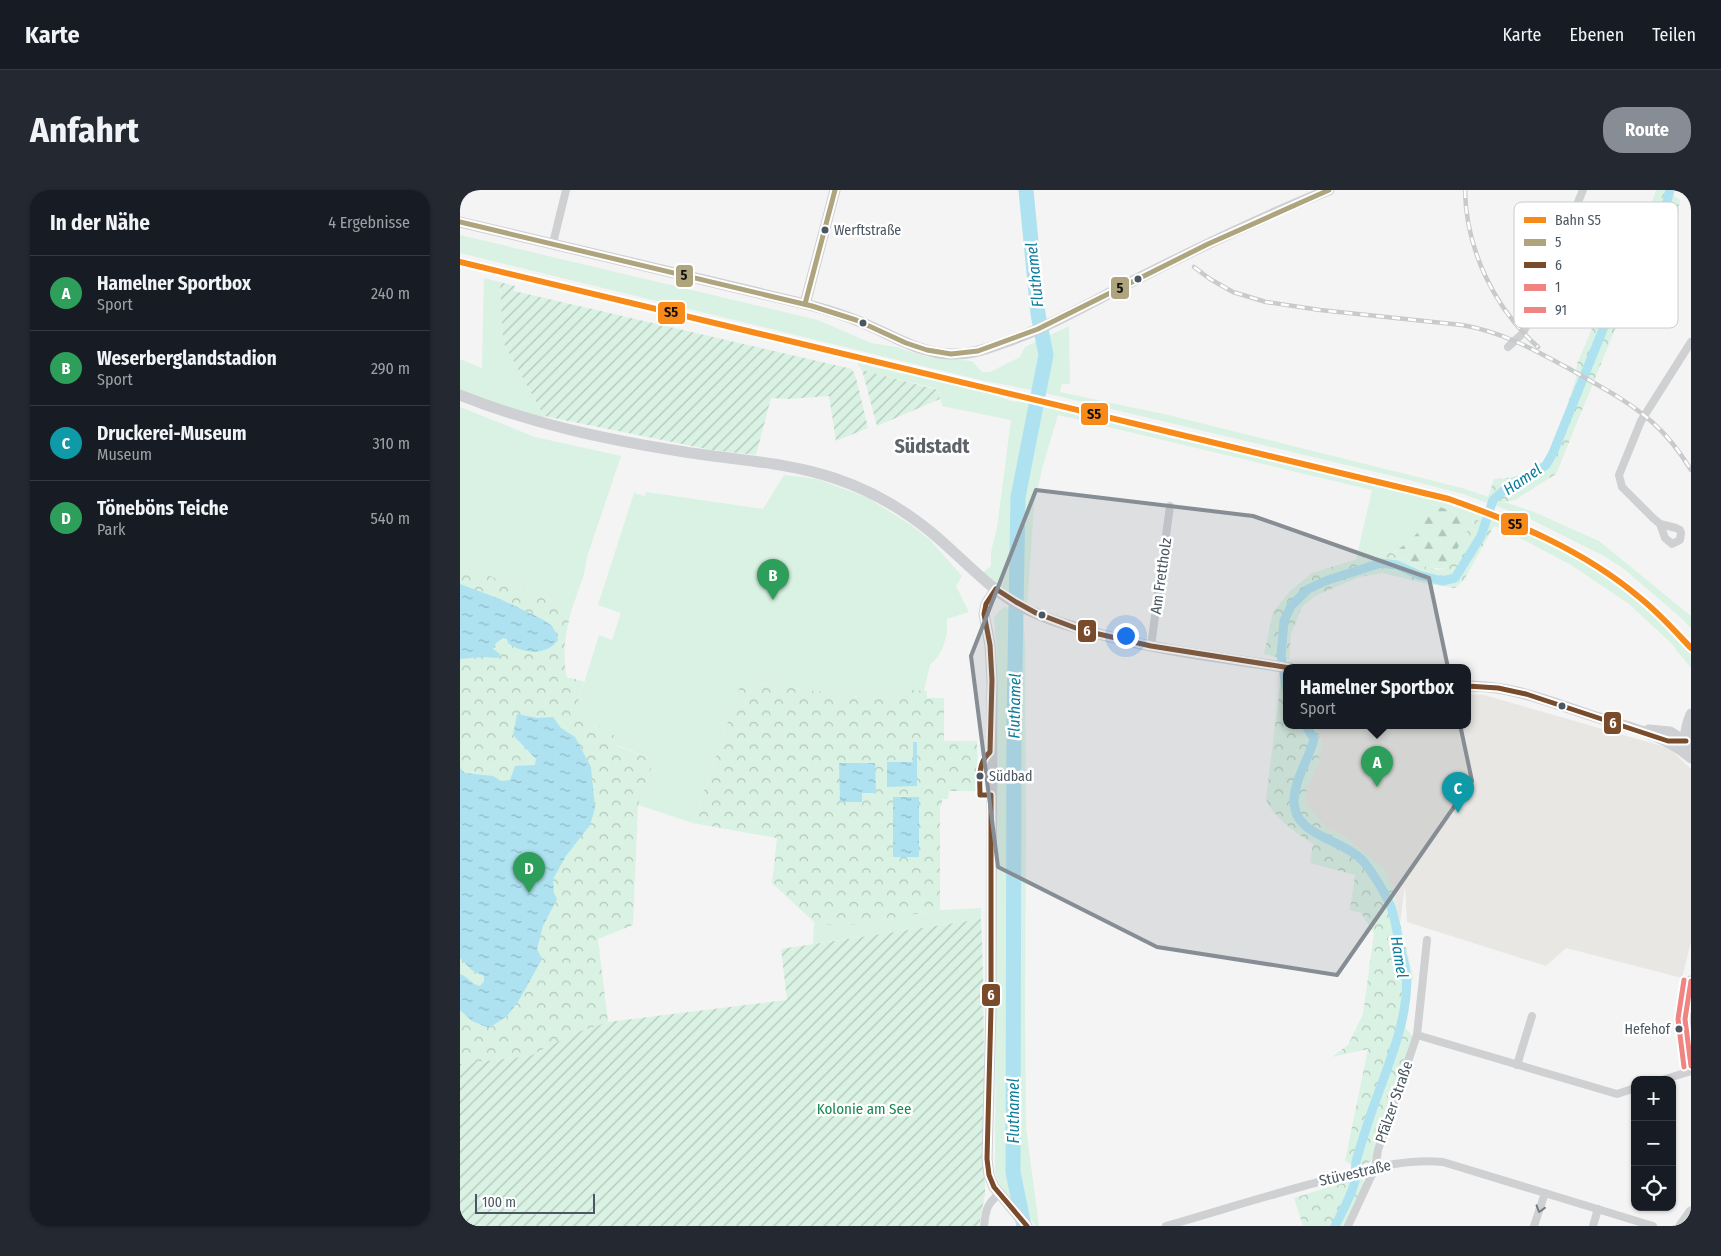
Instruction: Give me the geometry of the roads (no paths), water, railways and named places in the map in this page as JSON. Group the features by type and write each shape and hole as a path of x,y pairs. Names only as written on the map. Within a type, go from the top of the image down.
{"main road":[{"path":"805,304 835,190"},
{"path":"460,222 833,311 863,323 901,342 932,352 952,354 974,352 1032,332 1163,266 1285,208 1330,190"},
{"path":"460,395 542,424 685,452 780,465 814,472 854,486 884,500 932,532 1000,592 1025,608 1071,626 1115,639 1283,667"},
{"path":"1000,592 986,604 984,614 990,645 992,680 991,1009 987,1159 989,1175 999,1194 1027,1226"},
{"path":"1471,686 1498,688 1526,694 1631,728 1669,737 1689,747"},
{"path":"1669,737 1689,719"},
{"path":"1689,719 1684,735 1689,747"},
{"path":"1691,981 1685,1019 1691,1066"},
{"path":"1681,1226 1691,1212"}],"street":[{"path":"553,243 566,190"},
{"path":"1577,202 1582,190"},
{"path":"1508,346 1523,333 1526,328"},
{"path":"1660,524 1626,492 1619,482 1619,475 1634,434 1644,415 1691,342"},
{"name":"Am Frettholz","path":"1151,646 1170,506"},
{"name":"Pfälzer Straße","path":"1348,1226 1375,1168 1378,1150 1417,1035 1427,940"},
{"path":"1517,1065 1532,1016"},
{"path":"1417,1035 1617,1094 1631,1089"},
{"path":"1675,1076 1691,1071"},
{"name":"Stüvestraße","path":"1166,1226 1313,1183 1408,1161 1429,1160 1443,1162 1653,1226"},
{"path":"1534,1226 1545,1193"},
{"path":"984,1226 986,1208 991,1200 999,1194"},
{"path":"1593,1226 1598,1209"}],"water":[{"path":"460,584 500,599 542,619 552,626 558,640 548,649 534,652 514,647 508,643 507,639 503,638 496,643 493,649 500,654 499,658 460,659"},
{"path":"517,714 537,718 553,717 561,728 575,737 591,767 595,808 590,825 566,856 553,879 554,893 557,899 543,926 537,949 542,959 518,1002 507,1016 489,1028 472,1021 460,1010 460,974 480,986 484,981 484,976 473,971 460,958 460,768 465,773 493,776 501,781 510,780 515,766 535,765 536,759 513,735"},
{"path":"913,742 917,742 917,786 887,787 887,762 913,762"},
{"path":"839,763 875,763 876,793 862,793 862,802 840,802"},
{"path":"893,797 919,797 919,857 893,857"}],"waterway":[{"name":"Fluthamel","path":"1024,1226 1013,1172 1014,720 1018,497 1046,355 1038,314 1026,190"},
{"name":"Hamel","path":"1667,202 1670,190"},
{"name":"Hamel","path":"1283,668 1281,656 1284,621 1291,606 1308,589 1328,580 1381,563 1397,565 1419,575 1442,581 1455,578 1481,536 1493,500 1517,481 1534,474 1546,465 1553,453 1604,328"},
{"name":"Hamel","path":"1308,729 1314,739 1299,776 1295,792 1296,812 1309,829 1352,852 1365,863 1391,907 1406,973 1404,1011 1400,1030 1360,1148 1353,1187 1335,1226"}],"railway":[{"path":"1465,190 1471,234 1477,255 1485,276 1496,296 1514,321"},
{"path":"1194,267 1233,292 1266,302 1320,310 1462,325 1492,332 1534,350 1615,395 1634,408 1663,433 1691,470"},
{"path":"1520,328 1538,347"}],"rail line":[{"name":"S5","path":"460,262 1449,499 1524,528 1595,565 1618,580 1646,603 1691,648"}],"place":[{"name":"Werftstraße","path":"825,230"},
{"name":"Weserberglandstadion","path":"773,600"},
{"name":"Südbad","path":"980,776"},
{"name":"Hamelner Sportbox","path":"1377,787"},
{"name":"Druckerei-Museum","path":"1458,813"},
{"name":"Töneböns Teiche","path":"529,893"},
{"name":"Hefehof","path":"1679,1029"}],"district":[{"name":"Südstadt","path":"932,446"}],"park label":[{"name":"Kolonie am See","path":"864,1109"}]}
